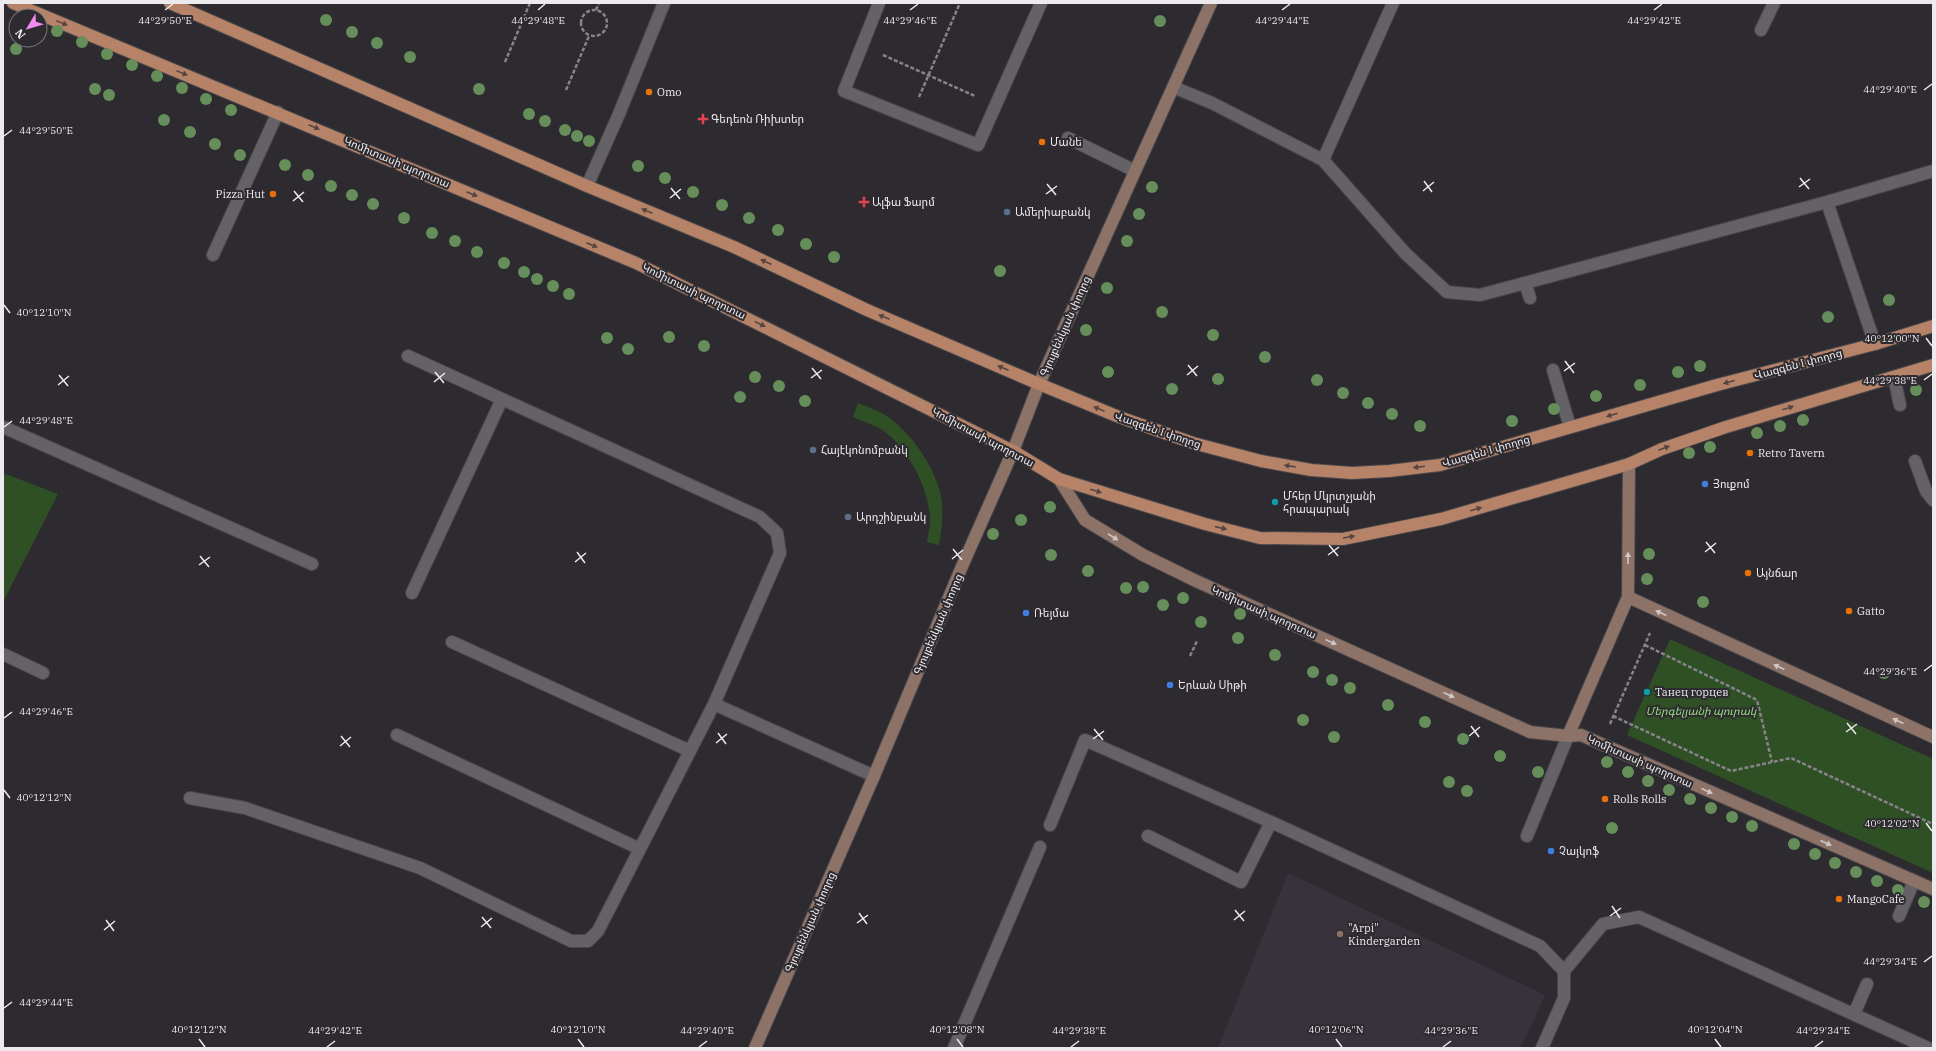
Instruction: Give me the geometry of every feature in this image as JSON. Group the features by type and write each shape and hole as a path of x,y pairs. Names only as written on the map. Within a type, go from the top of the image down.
{"main road":[{"name":"Կոմիտասի պողոտա","path":"13,3 278,112 636,263 1013,450 1059,479"},
{"path":"170,3 586,186 734,247 868,310 1039,384"},
{"name":"Վազգեն I փողոց","path":"1039,384 1119,417 1193,443 1261,461 1311,470 1352,473 1390,471 1440,465 1717,385 1875,344 1933,326"},
{"path":"1059,479 1205,524 1260,538 1343,538 1441,519 1628,464 1662,449 1726,427 1933,365"}],"street":[{"path":"586,186 619,114 664,3"},
{"path":"879,3 844,91 978,145 1000,108 1041,3"},
{"name":"Գյուլբենկյան փողոց","path":"755,1048 874,776 963,564 1013,450 1039,384 1211,3"},
{"path":"1323,160 1393,3"},
{"path":"1761,30 1774,3"},
{"path":"1173,87 1212,103 1323,160 1405,253 1447,292 1480,295 1827,202 1933,171"},
{"path":"213,255 278,112"},
{"path":"1068,138 1135,171"},
{"path":"1827,202 1875,344"},
{"path":"1525,283 1530,298"},
{"path":"190,798 245,808 420,868 571,940 588,941 598,932 714,704 780,553 777,533 760,517 408,356"},
{"path":"1553,370 1570,427"},
{"path":"1894,377 1900,404"},
{"path":"412,593 502,399"},
{"path":"3,427 312,564"},
{"path":"1915,461 1926,491 1933,500"},
{"path":"1527,836 1568,736 1628,598 1628,464"},
{"name":"Կոմիտասի պողոտա","path":"1059,479 1085,520 1143,555 1194,580 1530,732 1568,736 1581,735 1933,889"},
{"path":"1628,598 1932,734"},
{"path":"452,642 690,751"},
{"path":"3,654 43,673"},
{"path":"714,704 874,776"},
{"path":"397,735 640,849"},
{"path":"1050,825 1085,740 1272,822 1540,946 1564,971"},
{"path":"1148,836 1241,882 1272,822"},
{"path":"954,1048 1040,847"},
{"path":"1899,916 1914,881"},
{"path":"1542,1048 1564,998 1564,971 1602,924 1639,917 1928,1048"},
{"path":"1854,1014 1867,984"}],"path":[{"path":"505,62 530,3"},
{"path":"596,10 598,3"},
{"path":"910,118 960,3"},
{"path":"596,10 606,18 607,26 602,34 598,36 589,36 582,30 580,22 587,11 596,10"},
{"path":"566,90 589,36"},
{"path":"862,46 967,93"},
{"path":"1607,730 1653,627"},
{"path":"1190,656 1197,641"},
{"path":"1644,645 1757,700 1772,762"},
{"path":"1613,716 1731,771 1791,758 1933,824"}],"shaded area":[{"name":"\"Arpi\" Kindergarden","path":"1288,873 1545,995 1521,1048 1218,1048"}],"green space":[{"path":"858,403 881,413 897,424 914,442 928,463 938,485 942,502 942,520 939,545 927,542 930,523 929,508 926,495 915,468 898,444 889,435 879,428 853,417"},
{"path":"3,473 58,494 3,602"},
{"name":"Մերգելյանի պուրակ","path":"1670,639 1933,759 1933,873 1627,735"}],"place":[{"name":"Omo","path":"649,92"},
{"name":"Գեդեոն Ռիխտեր","path":"703,119"},
{"name":"Մանե","path":"1042,142"},
{"name":"Pizza Hut","path":"273,194"},
{"name":"Ալֆա Ֆարմ","path":"864,202"},
{"name":"Ամերիաբանկ","path":"1007,212"},
{"name":"Հայէկոնոմբանկ","path":"813,450"},
{"name":"Retro Tavern","path":"1750,453"},
{"name":"Յուքոմ","path":"1705,484"},
{"name":"Մհեր Մկրտչյանի հրապարակ","path":"1275,502"},
{"name":"Արդշինբանկ","path":"848,517"},
{"name":"Այնճար","path":"1748,573"},
{"name":"Gatto","path":"1849,611"},
{"name":"Ռեյմա","path":"1026,613"},
{"name":"Երևան Սիթի","path":"1170,685"},
{"name":"Танец горцев","path":"1647,692"},
{"name":"Rolls Rolls","path":"1605,799"},
{"name":"Չայկոֆ","path":"1551,851"},
{"name":"MangoCafe","path":"1839,899"},
{"name":"\"Arpi\" Kindergarden","path":"1340,934"}]}
